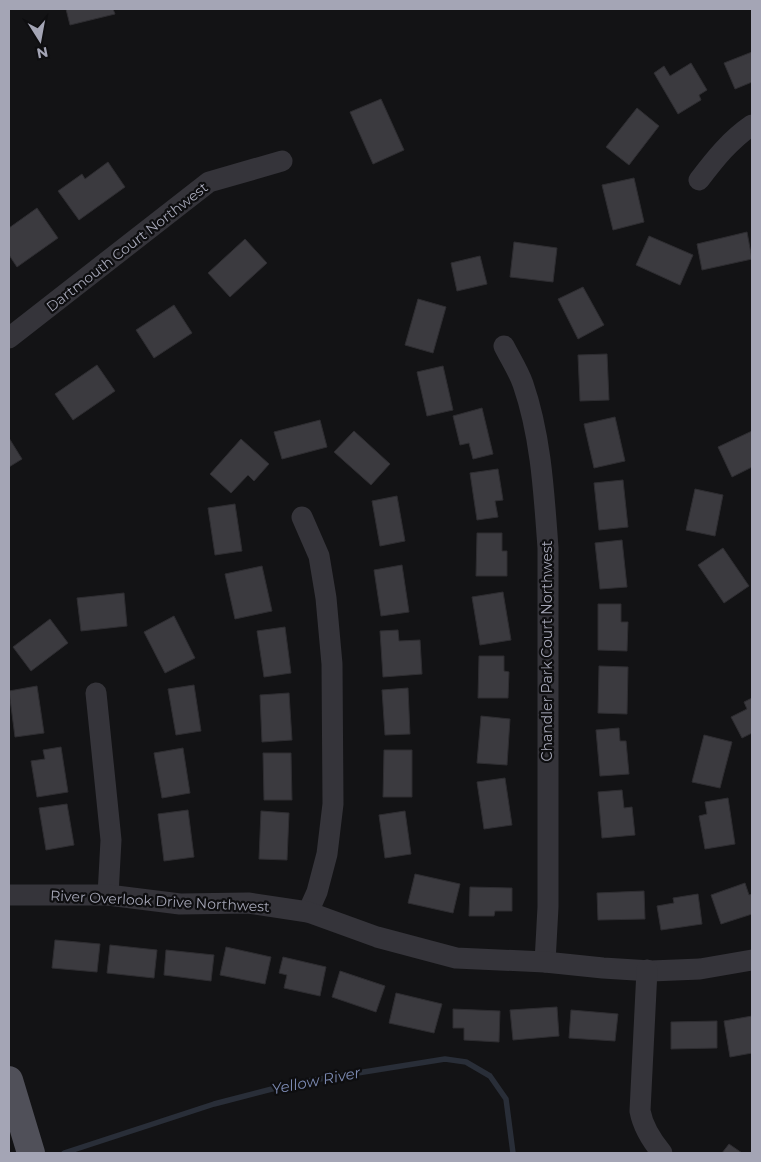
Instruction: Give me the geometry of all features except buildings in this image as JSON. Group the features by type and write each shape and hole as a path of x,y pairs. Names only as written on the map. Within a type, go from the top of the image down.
{"main road":[{"path":"9,1080 28,1143"}],"street":[{"path":"699,180 721,150 738,134 752,125"},
{"name":"Dartmouth Court Northwest","path":"9,338 209,182 282,161"},
{"name":"Chandler Park Court Northwest","path":"504,346 522,382 536,435 544,495 548,548 548,907 545,962"},
{"path":"302,517 319,556 326,598 332,664 333,804 327,854 317,892 308,912"},
{"path":"96,693 111,840 108,896"},
{"name":"River Overlook Drive Northwest","path":"9,895 108,896 180,904 248,903 308,912 377,937 456,958 545,962 647,970 700,969 752,960"},
{"path":"647,970 640,1111 647,1131 662,1153"}],"waterway":[{"name":"Yellow River","path":"64,1153 214,1104 295,1083 445,1059 466,1062 490,1076 506,1099 513,1153"}]}
